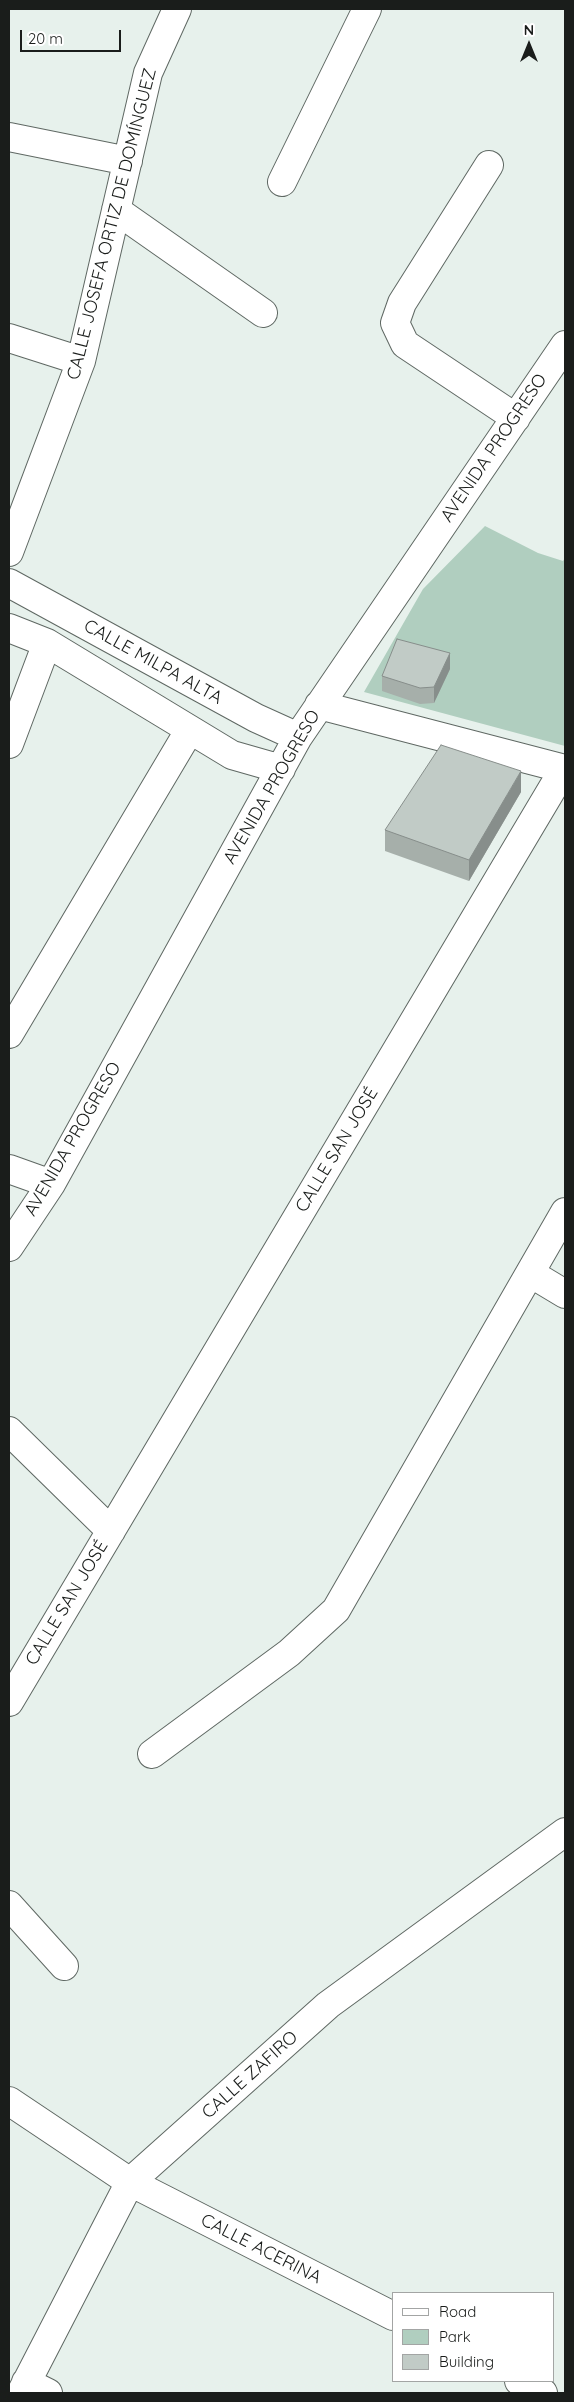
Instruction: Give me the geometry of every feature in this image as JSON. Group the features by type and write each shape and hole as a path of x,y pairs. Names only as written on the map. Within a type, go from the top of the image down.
{"street":[{"name":"CALLE JOSEFA ORTIZ DE DOMÍNGUEZ","path":"9,552 81,361 148,73 177,9"},
{"path":"282,182 367,9"},
{"path":"9,137 128,161"},
{"path":"489,165 402,303 395,323 405,344 516,418"},
{"path":"116,210 263,313"},
{"path":"9,338 81,361"},
{"name":"AVENIDA PROGRESO","path":"9,1247 51,1184 298,737 516,418 561,361"},
{"name":"CALLE MILPA ALTA","path":"9,583 256,718 298,737"},
{"name":"CALLE MILPA ALTA","path":"9,628 47,644 189,731 232,754 281,769"},
{"path":"9,744 47,644"},
{"path":"319,705 564,769"},
{"path":"9,1034 189,731"},
{"name":"CALLE SAN JOSÉ","path":"9,1702 564,769"},
{"path":"9,1169 51,1184"},
{"path":"152,1754 289,1653 336,1610 565,1212"},
{"path":"530,1273 565,1294"},
{"name":"CALLE SAN JOSÉ","path":"9,1431 111,1531"},
{"name":"CALLE ZAFIRO","path":"31,2389 130,2182 328,2005 565,1832"},
{"path":"9,1905 64,1966"},
{"name":"CALLE ACERINA","path":"9,2101 130,2182 392,2315"},
{"path":"521,2382 543,2393"}],"green space":[{"path":"485,526 538,553 563,561 565,558 565,746 364,692 423,589"}],"building":[{"path":"397,639 450,653 434,687 420,688 382,676"},
{"path":"441,745 521,771 469,860 385,830"}]}
